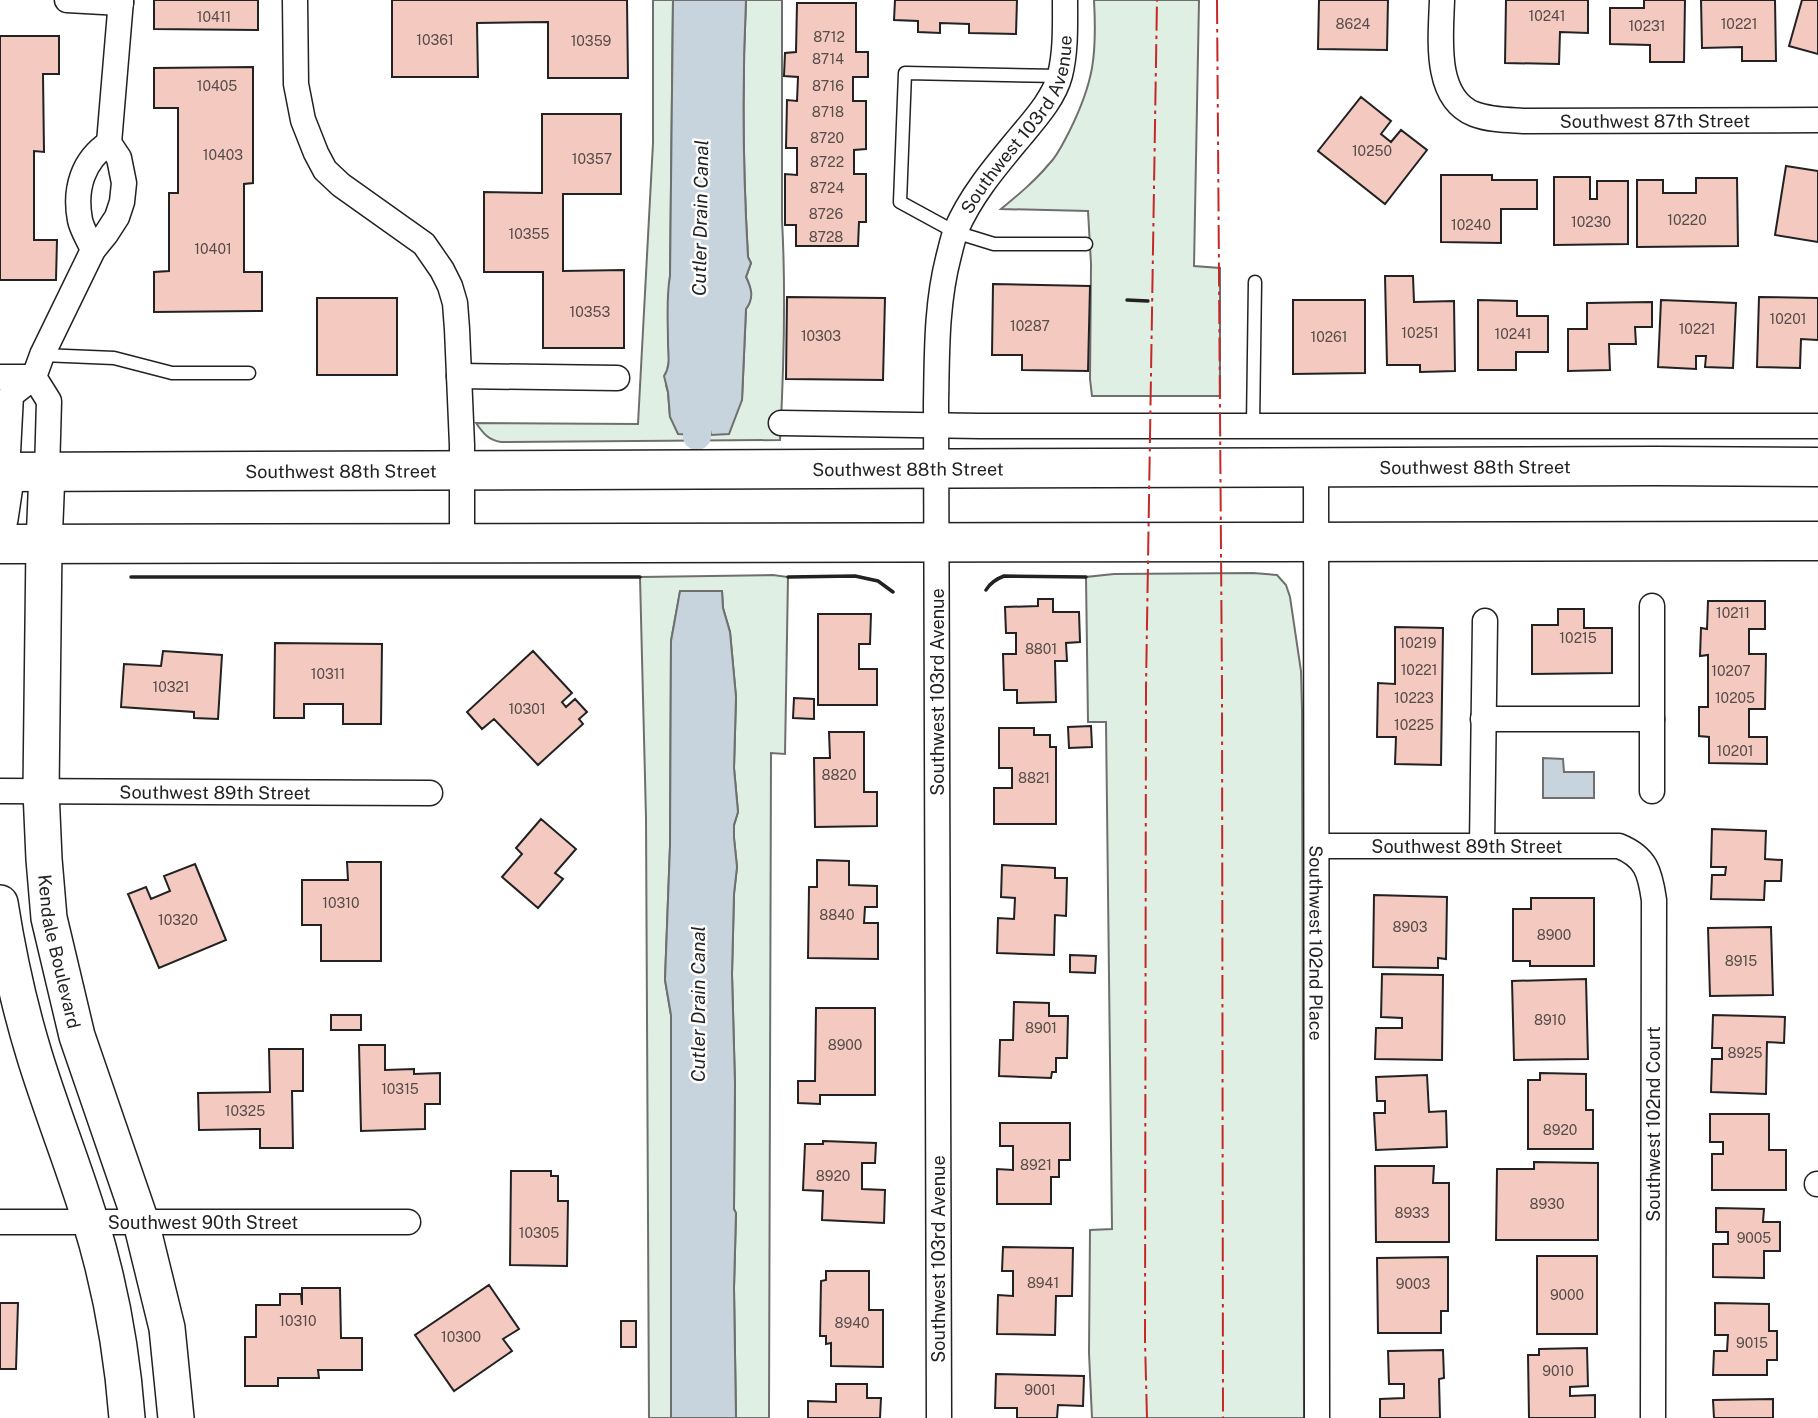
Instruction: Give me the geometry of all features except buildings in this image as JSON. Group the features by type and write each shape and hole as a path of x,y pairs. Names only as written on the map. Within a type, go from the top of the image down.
{"main road":[{"name":"Southwest 88th Street","path":"4,472 1818,467"},
{"path":"0,544 1818,541"}],"street":[{"path":"0,519 11,395 38,366 93,250 117,218 122,202 122,171 119,158 109,143 121,1 67,0"},
{"path":"295,0 296,84 303,120 325,170 341,185 424,244 438,262 450,286 455,303 459,376 462,544"},
{"name":"Southwest 103rd Avenue","path":"939,1418 936,470 938,326 941,295 955,232 978,190 1037,116 1060,76 1065,0"},
{"name":"Southwest 87th Street","path":"1442,0 1441,59 1454,97 1473,113 1493,119 1534,121 1818,120"},
{"path":"93,250 80,222 79,187 92,158 109,143"},
{"path":"0,377 38,366"},
{"path":"38,366 49,401 47,472"},
{"path":"459,376 617,378"},
{"path":"781,423 1818,426"},
{"name":"Southwest 102nd Place","path":"1316,469 1317,1418"},
{"name":"Kendale Boulevard","path":"47,472 41,791 49,918 77,1036 141,1222 167,1328 176,1418"},
{"path":"1652,606 1652,791"},
{"path":"1482,845 1485,621"},
{"path":"1483,719 1653,719"},
{"name":"Southwest 89th Street","path":"0,791 430,793"},
{"name":"Southwest 89th Street","path":"1317,846 1619,846"},
{"name":"Southwest 102nd Court","path":"1619,846 1633,852 1642,860 1651,878 1654,900 1653,1418"},
{"path":"0,903 12,970 34,1055 91,1222 116,1328 127,1418"},
{"name":"Southwest 90th Street","path":"0,1222 408,1223"}],"lane":[{"path":"1060,76 905,73 900,202 955,232 994,244 1086,244"},
{"path":"1253,425 1255,282"},
{"path":"38,366 114,358 172,373 249,373"}],"green space":[{"path":"653,0 673,0 669,361 666,385 670,417 695,434 696,430 711,430 742,400 746,309 750,298 746,277 751,263 748,257 744,161 746,0 782,0 784,302 780,440 493,440 476,423 638,424 653,143"},
{"path":"1094,0 1199,0 1194,266 1220,268 1220,396 1092,396 1088,211 1001,209 1052,160 1077,114 1092,68"},
{"path":"1114,574 1277,575 1286,585 1301,671 1304,1418 1092,1418 1089,1353 1090,1230 1112,1229 1106,722 1088,722 1086,577"},
{"path":"640,577 788,577 785,754 771,753 769,1418 736,1418 732,974 737,867 734,825 738,812 734,768 736,697 730,632 723,608 722,591 680,592 671,641 670,846 665,980 671,1015 671,1418 649,1418 646,818"}],"water":[{"path":"673,0 746,0 744,161 748,257 751,263 746,277 751,293 746,309 742,400 729,434 711,435 710,430 696,430 695,435 678,434 670,417 664,376 669,360 667,310 670,276"},
{"path":"680,591 722,591 723,608 730,632 736,697 734,768 738,812 734,825 737,867 732,974 736,1418 671,1418 671,1015 665,980 670,846 671,641"},
{"path":"1543,758 1563,759 1564,772 1594,772 1594,798 1543,798"}],"waterway":[{"name":"Cutler Drain Canal","path":"697,436 698,391"}],"wall":[{"path":"1127,300 1148,301"},
{"path":"788,577 855,576 878,581 893,592"},
{"path":"986,590 989,585 1004,576 1086,577"},
{"path":"131,577 640,577"}],"power":[{"path":"1147,1418 1146,687 1157,0"},
{"path":"1217,0 1223,1418"}]}
